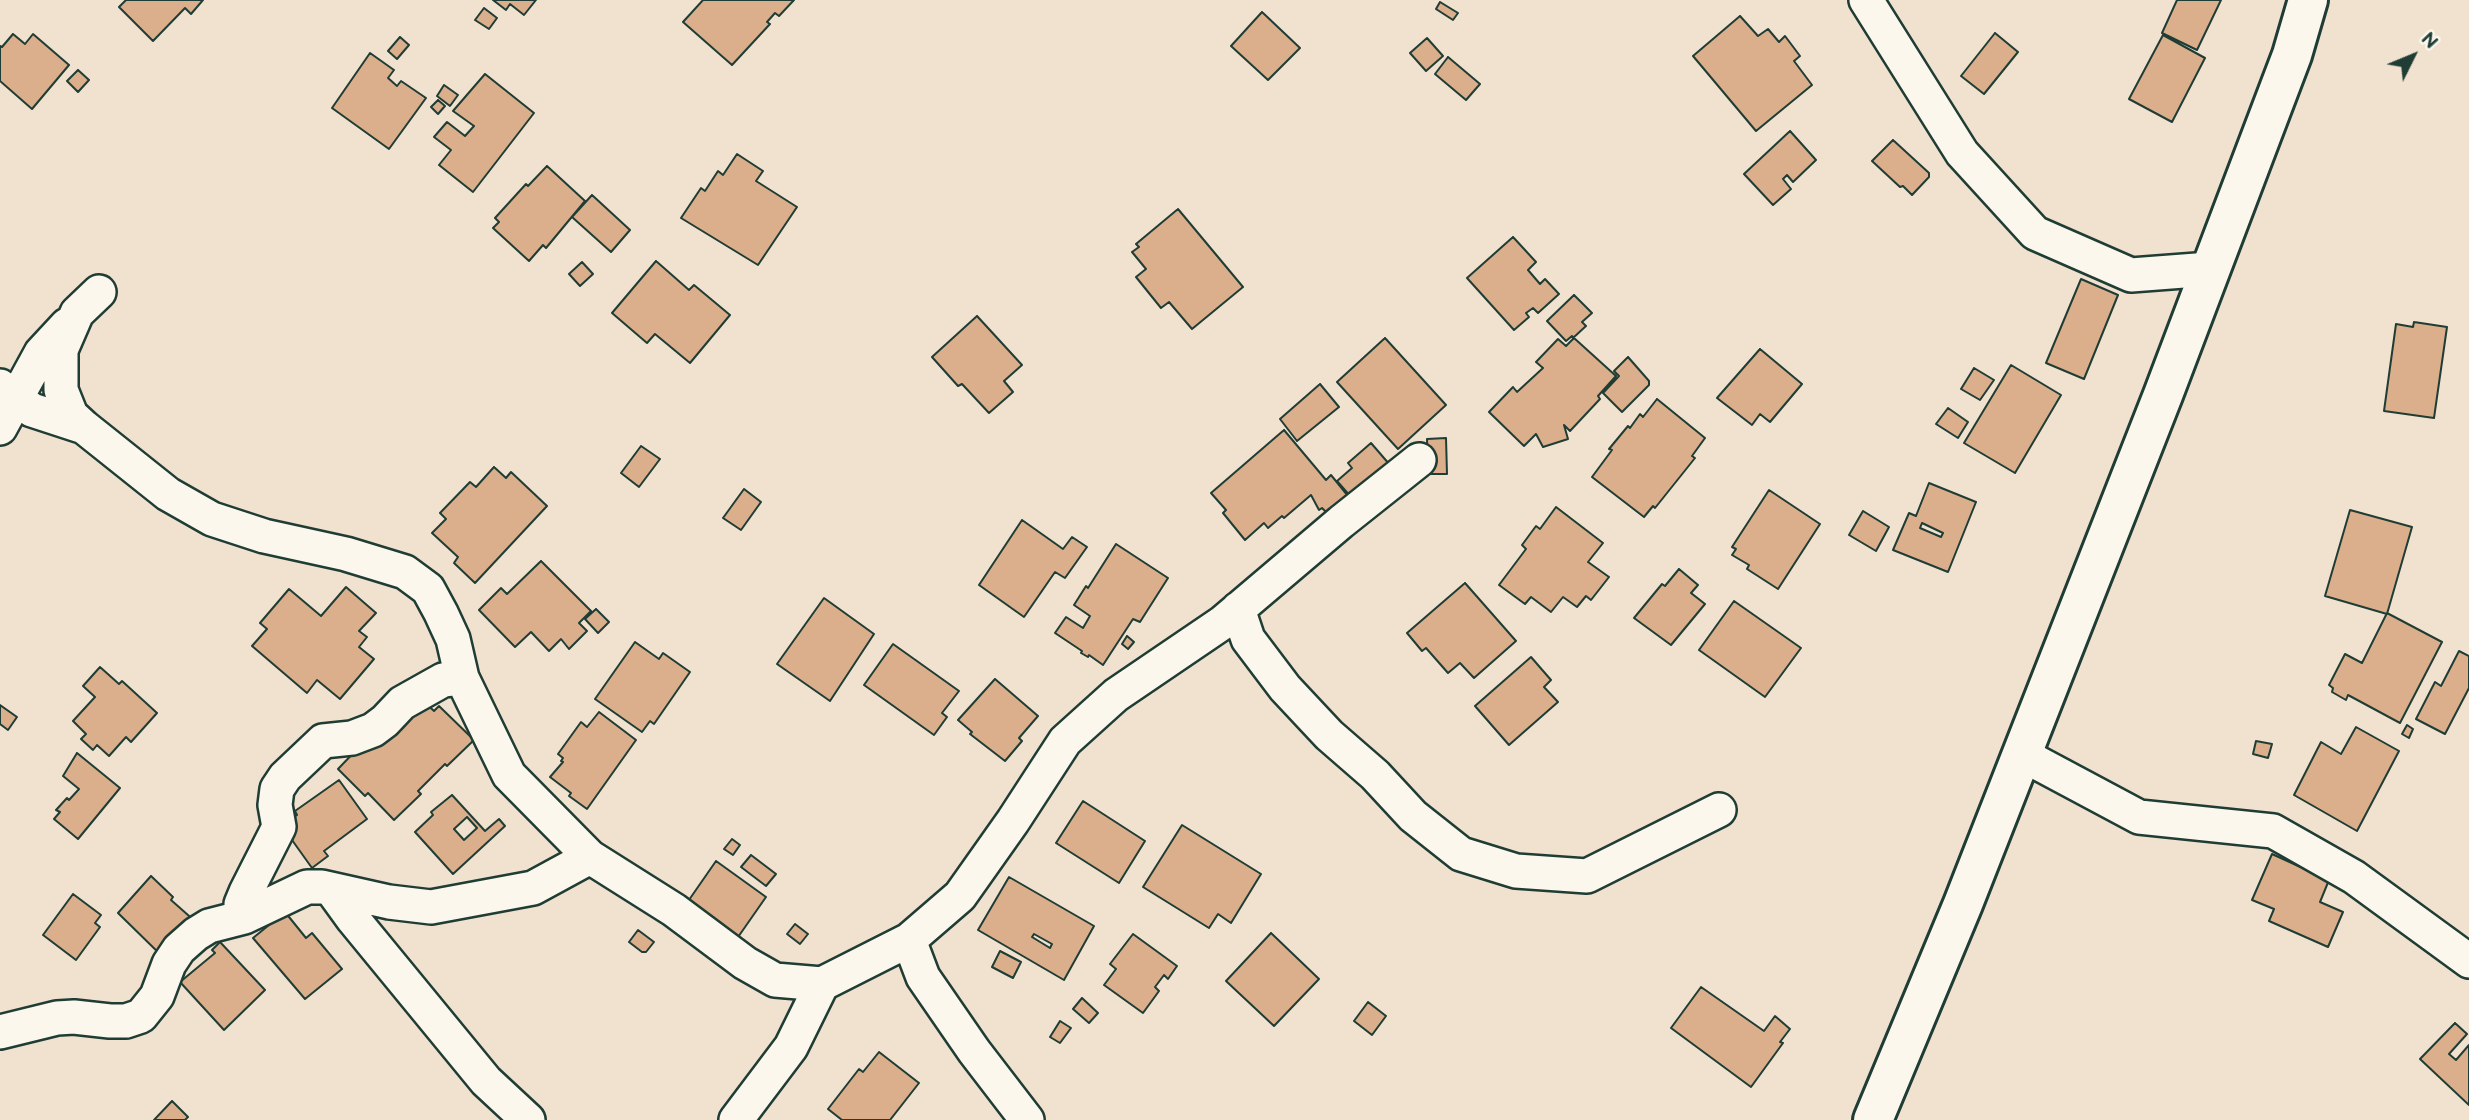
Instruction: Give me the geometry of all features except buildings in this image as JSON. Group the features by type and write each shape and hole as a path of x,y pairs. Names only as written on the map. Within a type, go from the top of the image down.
{"main road":[{"path":"1873,1120 1963,904 2210,269 2292,55 2308,0"}],"street":[{"path":"1866,0 1962,153 2035,233 2131,275 2210,269"},
{"path":"83,427 5,404 41,353 88,303 61,350 61,390 71,415 83,427 168,494 212,519 264,536 346,554 405,572 428,589 453,639 462,678 509,775 590,857 674,910 745,963 775,980 822,984 909,940 960,896 1065,741 1116,695 1222,624 1341,522 1419,460"},
{"path":"1238,609 1248,639 1285,688 1413,817 1461,854 1516,871 1587,876 1719,810"},
{"path":"244,916 241,904 279,827 275,805 277,789 285,777 323,741 352,738 373,730 402,703 443,680 462,678"},
{"path":"2021,754 2139,817 2273,831 2354,877 2469,961"},
{"path":"0,1032 57,1018 126,1021 141,1016 157,996 169,964 196,934 209,926 244,916 306,887 432,907 533,888 590,857"},
{"path":"332,890 486,1081 528,1120"},
{"path":"909,940 923,977 974,1051 1027,1120"},
{"path":"736,1120 791,1047 822,984"}]}
